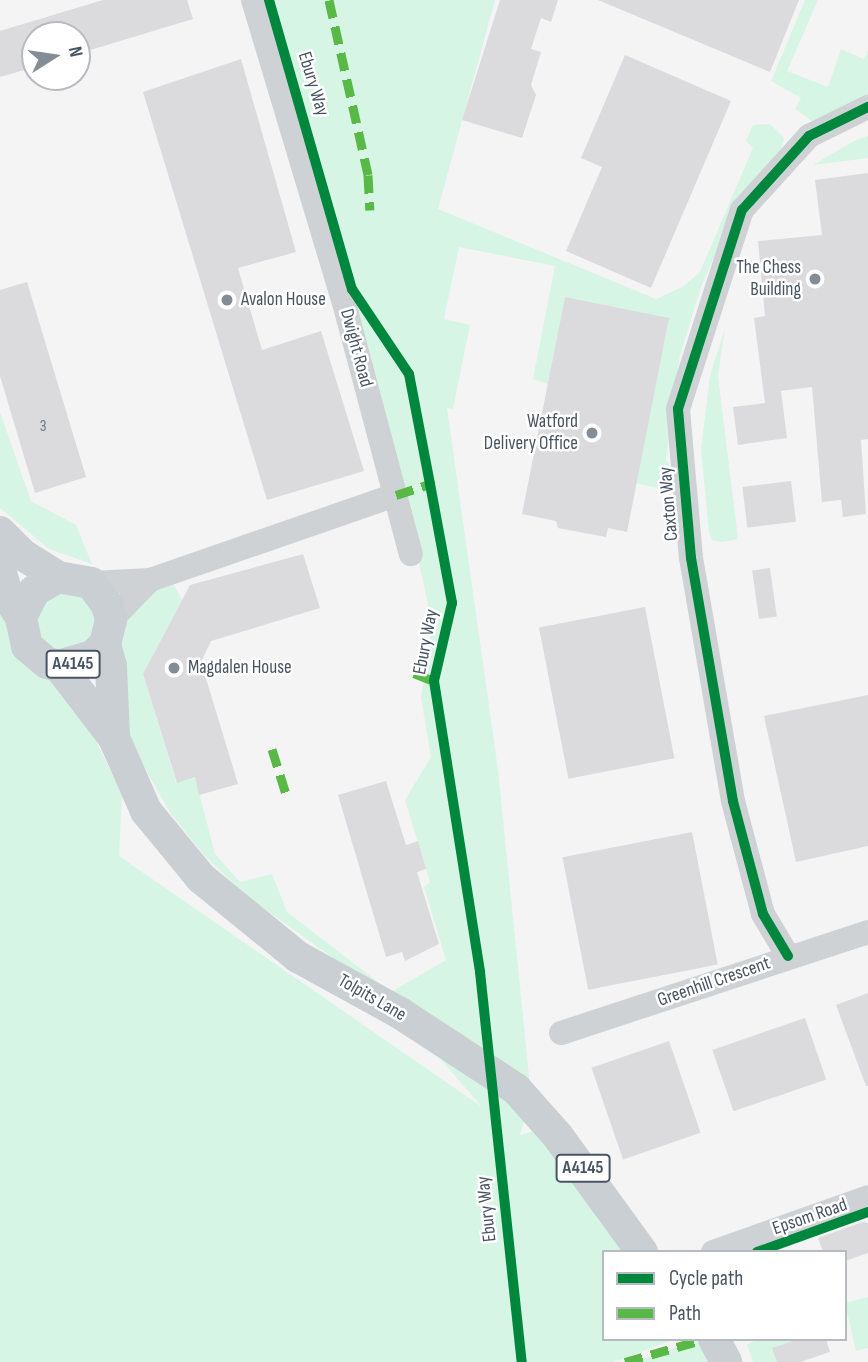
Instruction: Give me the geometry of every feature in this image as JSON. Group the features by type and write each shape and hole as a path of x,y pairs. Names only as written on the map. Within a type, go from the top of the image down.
{"main road":[{"path":"0,533 23,555 58,577 91,583"},
{"name":"Tolpits Lane","path":"0,570 9,599 21,617 27,646 47,663 59,666 114,738 146,811 201,878 298,957 441,1040 516,1089 565,1145 641,1250"},
{"path":"21,617 34,591 58,577"},
{"name":"Tolpits Lane","path":"91,583 107,605 114,738"},
{"name":"A4145","path":"59,666 93,656 108,632"},
{"path":"715,1341 726,1362"}],"street":[{"name":"Dwight Road","path":"253,0 411,554"},
{"name":"Caxton Way","path":"788,956 763,914 733,801 691,558 678,409 742,210 809,136 868,107"},
{"path":"91,583 150,580 396,495"},
{"path":"108,632 150,580"},
{"name":"Greenhill Crescent","path":"561,1033 788,956 868,932"},
{"name":"Epsom Road","path":"719,1250 868,1198"}],"green space":[{"path":"268,0 495,0 438,209 656,299 684,286 700,272 753,148 746,141 753,125 770,124 784,138 780,153 723,236 701,287 680,355 666,459 672,472 669,491 636,483 668,318 565,297 548,384 533,379 555,266 459,247 444,319 470,325 453,409 447,408 498,770 531,1096 520,1135 535,1131 640,1250 602,1250 602,1341 670,1341 614,1362 0,1362 0,584 81,710 122,795 119,856 482,1107 386,996 248,897 204,855 171,814 134,749 126,722 119,660 124,625 132,606 170,578 182,600 143,674 176,782 195,777 215,854 240,882 272,874 287,912 391,992 446,960 424,887 430,882 405,800 431,757 421,697 432,623 404,494"},
{"path":"805,0 818,0 787,71 828,87 841,49 864,59 868,50 868,108 815,123 795,109 801,98 771,81"},
{"path":"868,136 868,158 813,165 854,141"},
{"path":"725,328 718,376 738,539 723,542 712,540 709,532 701,449 710,376"},
{"path":"0,412 31,501 76,525 92,564 49,549 0,508"},
{"path":"58,591 86,598 97,618 93,639 65,655 38,640 35,610"},
{"path":"868,1297 868,1348 856,1351 847,1302"},
{"path":"701,1341 714,1362 634,1362"},
{"path":"754,1341 797,1341 777,1362 753,1362 747,1345"}],"building":[{"path":"103,0 187,0 193,19 91,50 91,21 33,21"},
{"path":"500,0 558,0 551,22 541,18 531,49 541,52 531,85 536,95 522,138 462,120"},
{"path":"598,0 799,0 770,72"},
{"path":"21,25 21,71 0,77 0,31"},
{"path":"625,55 731,101 651,288 566,251 602,167 581,158"},
{"name":"Avalon House","path":"241,59 296,252 238,268 262,350 321,331 364,471 267,500 143,92"},
{"name":"The Chess Building","path":"868,173 868,439 861,440 866,514 843,517 841,500 822,502 812,387 781,391 787,438 738,445 733,407 765,403 754,318 765,316 758,241 822,235 815,180"},
{"path":"27,282 86,477 35,493 0,376 0,290"},
{"name":"Watford Delivery Office","path":"565,297 669,318 627,532 608,528 606,537 558,528 556,521 522,514"},
{"path":"791,481 796,522 747,528 742,487"},
{"name":"Magdalen House","path":"303,554 320,608 211,641 201,662 238,784 199,795 195,777 177,783 143,674 190,585"},
{"path":"770,568 777,617 759,619 752,571"},
{"path":"645,607 674,758 568,779 539,628"},
{"path":"868,695 868,846 796,862 764,716"},
{"path":"386,781 406,845 418,841 426,869 417,872 439,944 405,961 402,952 386,957 338,795"},
{"path":"692,832 718,965 588,990 562,857"},
{"path":"868,993 868,1086 866,1086 836,1005"},
{"path":"805,1018 826,1079 734,1111 712,1050"},
{"path":"669,1041 701,1133 623,1159 591,1068"},
{"path":"863,1222 868,1223 868,1253 847,1260 847,1250 822,1250 818,1238"},
{"path":"793,1341 827,1341 830,1352 800,1362 777,1362 772,1348"}],"marked path":[{"path":"329,0 368,175 370,210"},
{"path":"396,495 430,484"},
{"path":"414,673 434,681"},
{"path":"272,749 286,794"},
{"path":"625,1362 698,1341"}],"cycle path":[{"name":"Ebury Way","path":"269,0 352,289 409,374 430,484 452,603 434,681 480,972 522,1362"},
{"path":"788,956 763,914 733,801 691,558 678,409 742,210 809,136 868,107"},
{"path":"763,1250 868,1212"}],"place":[{"name":"The Chess Building","path":"815,279"},
{"name":"Avalon House","path":"227,300"},
{"name":"Watford Delivery Office","path":"592,433"},
{"name":"Magdalen House","path":"174,668"}]}
